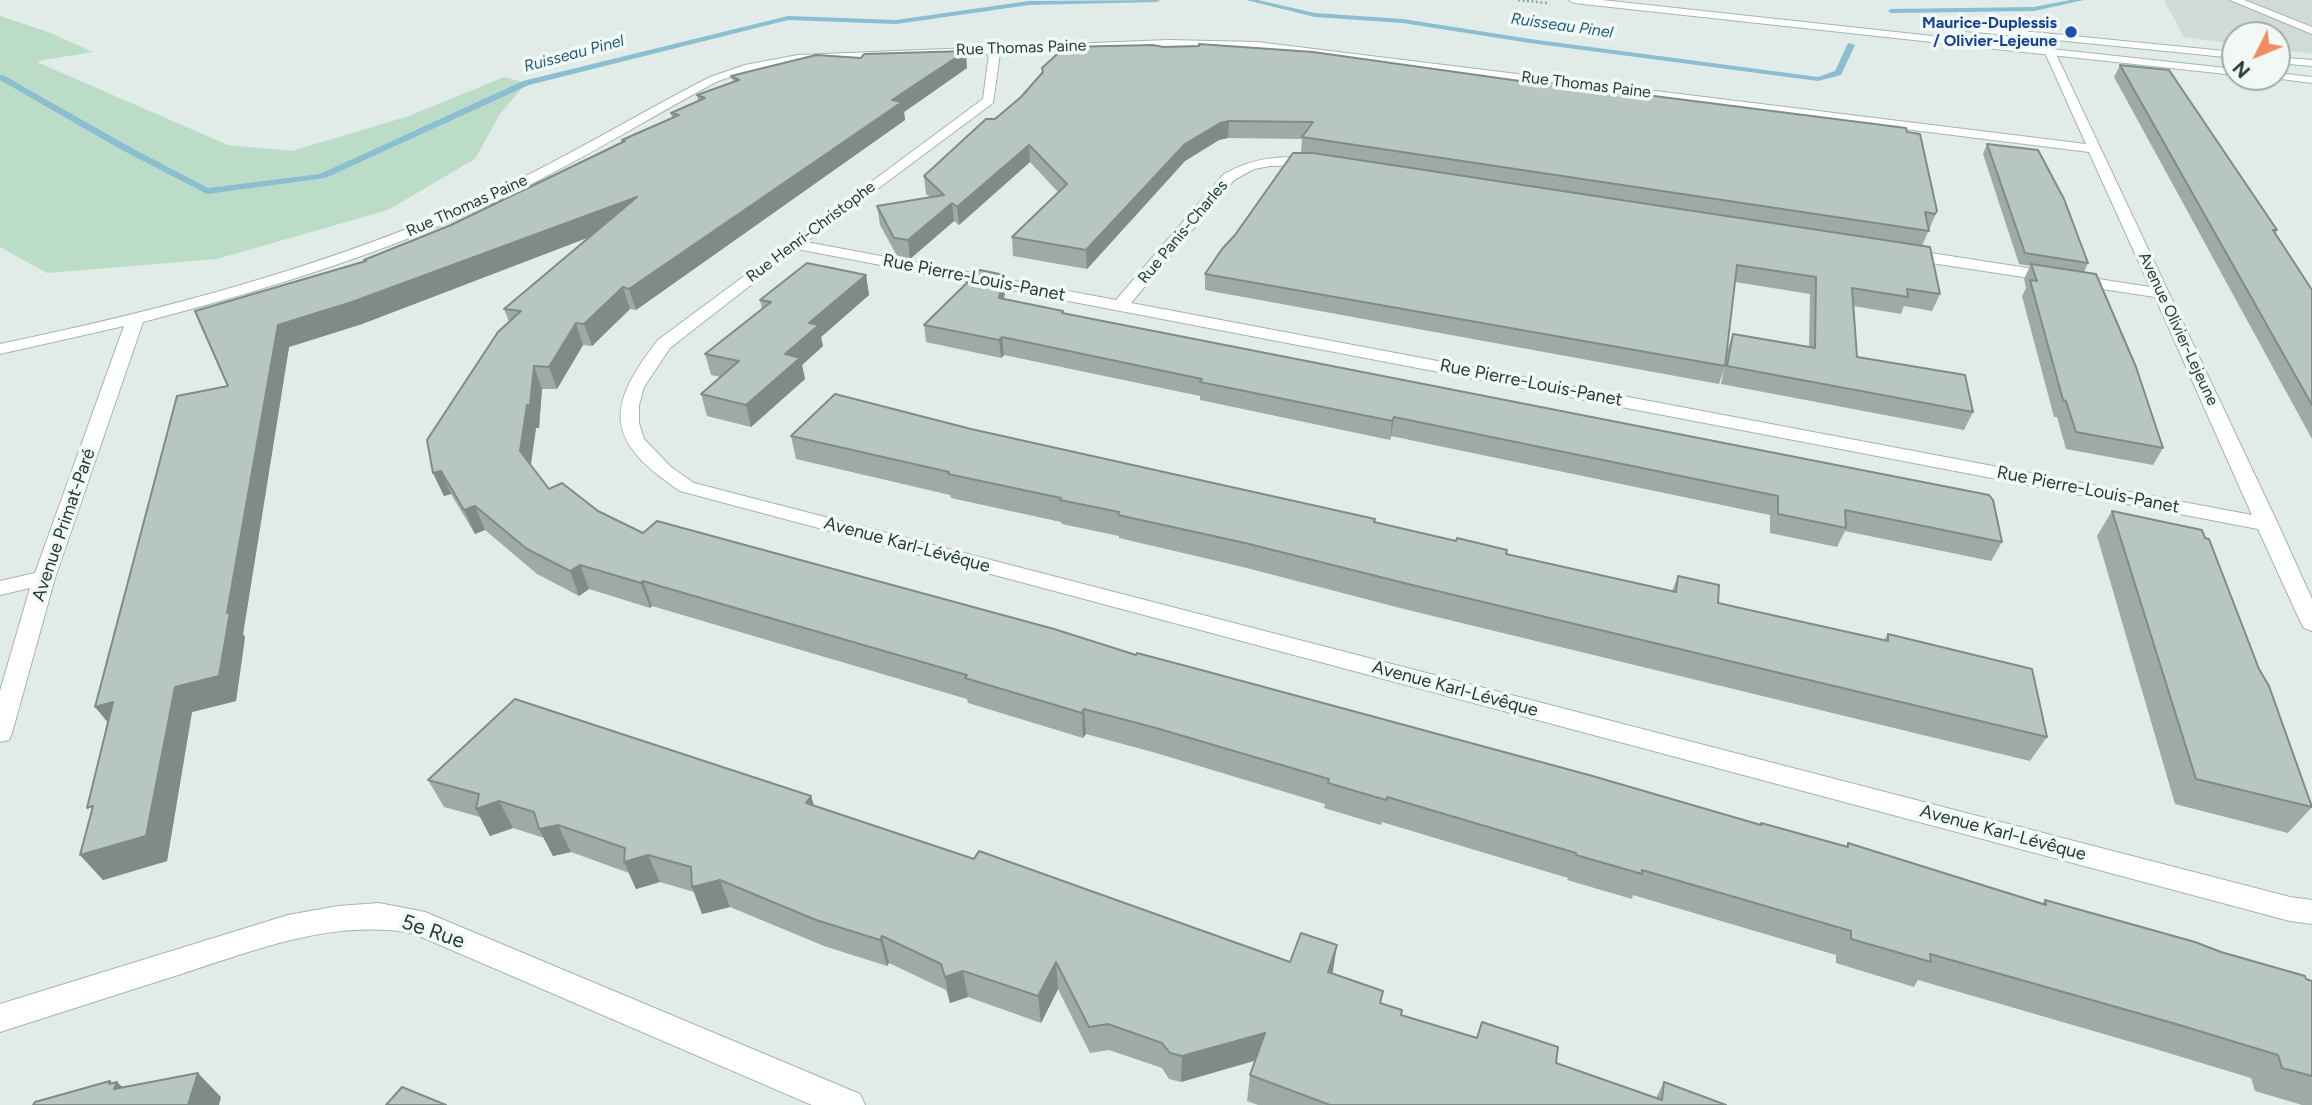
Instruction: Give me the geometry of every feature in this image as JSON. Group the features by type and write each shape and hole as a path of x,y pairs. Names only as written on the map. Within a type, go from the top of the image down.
{"street":[{"path":"1574,0 2221,70"},
{"path":"1593,0 1892,22"},
{"path":"2235,0 2312,31"},
{"path":"1933,25 2221,54"},
{"name":"Avenue Olivier-Lejeune","path":"2042,35 2312,623"},
{"name":"Rue Thomas Paine","path":"0,349 135,320 312,268 439,220 519,184 714,79 745,68 807,57 1168,43 1257,45 2093,149"},
{"name":"Rue Henri-Christophe","path":"628,421 629,400 649,362 664,344 989,100 995,49"},
{"path":"2291,61 2312,63"},
{"path":"2291,78 2312,80"},
{"name":"Rue Panis-Charles","path":"1121,305 1229,177 1242,168 1261,162 1285,160 1326,164"},
{"name":"Rue Pierre-Louis-Panet","path":"794,244 2268,524"},
{"path":"1888,251 2163,294"},
{"name":"Avenue Primat-Paré","path":"0,733 44,578 135,320"},
{"name":"Avenue Karl-Lévêque","path":"628,421 634,439 646,457 662,472 687,487 2290,909 2312,912"},
{"path":"0,588 44,578"},
{"name":"5e Rue","path":"0,1018 288,927 338,918 379,915 415,921 849,1105"}],"shaded area":[{"path":"2164,0 2312,0 2312,54 2291,51 2291,21 2221,21 2221,42 2184,37"}],"green space":[{"path":"0,16 48,32 93,52 38,61 39,63 228,145 292,151 409,116 504,77 526,83 500,114 475,159 388,210 217,259 47,273 0,247"}],"building":[{"path":"1199,44 1313,52 1527,82 1528,80 1906,128 1907,132 1920,134 1937,211 1935,214 1925,212 1929,231 1302,137 1313,122 1229,121 1220,123 1185,144 1086,250 1012,237 1067,184 1029,145 957,207 952,203 908,240 894,238 877,206 944,195 924,176 986,119 995,119 1021,97 1043,72 1042,68 1065,47 1163,47"},
{"path":"966,51 892,100 902,102 629,289 623,287 584,324 576,323 549,367 534,366 530,405 527,405 520,451 549,489 562,483 598,511 643,533 657,521 1054,629 1136,655 1137,653 1205,671 1589,775 1761,825 1848,847 1848,843 2046,905 2045,900 2305,976 2312,981 2312,1076 2282,1068 2278,1055 2176,1024 1930,954 1931,962 1851,939 1851,931 1642,870 1642,874 1576,855 1387,797 1386,800 1328,783 1329,779 1156,728 1084,709 1082,713 965,678 967,675 643,581 641,583 580,565 570,571 527,549 475,506 464,510 441,471 433,473 427,440 498,332 521,311 504,309 637,197 352,302 278,325 227,613 230,612 219,676 175,687 146,836 80,855 93,806 87,808 113,702 95,707 177,396 228,386 195,311 366,261 364,260 451,225 625,141 622,140 679,115 671,113 705,98 697,95 739,80 731,76 816,55 861,58 864,54"},
{"path":"2120,65 2169,70 2277,230 2273,230 2312,290 2312,405"},
{"path":"1987,144 2038,150 2064,199 2088,263 2025,253"},
{"path":"1293,153 1313,153 1930,247 1940,294 1907,289 1908,297 1852,288 1857,357 1965,375 1973,412 1727,366 1733,334 1815,348 1816,277 1737,265 1725,366 1205,274"},
{"path":"807,263 866,275 809,323 819,325 785,354 800,358 746,405 701,394 739,361 705,354 771,302 760,300"},
{"path":"2031,264 2096,274 2136,367 2163,448 2076,432 2066,401 2063,400 2030,280 2037,281"},
{"path":"980,270 1004,275 999,298 1063,311 1062,313 1989,495 1993,500 2002,542 1845,510 1846,528 1778,514 1778,496 1394,417 1392,421 1200,382 1202,379 1002,337 999,340 924,325"},
{"path":"835,394 971,429 1375,519 1374,522 1456,541 1457,538 1507,550 1506,554 1676,592 1678,576 1719,585 1718,603 1888,641 1888,634 2032,669 2047,737 1245,543 1118,515 1119,512 1060,500 1061,498 791,436"},
{"path":"2112,511 2202,530 2205,538 2209,539 2259,669 2269,686 2312,807 2196,779"},
{"path":"515,699 811,796 806,803 974,859 979,851 1290,962 1301,933 1337,945 1328,972 1383,991 1380,1003 1402,1010 1401,1015 1477,1038 1482,1022 1558,1047 1556,1063 1662,1100 1664,1082 1726,1105 1330,1105 1250,1075 1265,1033 1182,1056 1170,1053 1162,1043 1108,1024 1089,1027 1056,962 1038,996 963,971 945,977 941,964 882,936 880,940 816,920 720,880 692,887 691,867 648,855 624,862 625,848 558,825 539,829 534,812 499,801 476,809 479,794 428,780"},
{"path":"198,1073 188,1105 33,1105 35,1102 110,1081 109,1084 117,1082 114,1089"},
{"path":"402,1087 446,1105 386,1105"}],"waterway":[{"name":"Ruisseau Pinel","path":"0,77 207,191 322,176 526,83 788,18 896,22 1029,3 1157,0"},
{"name":"Ruisseau Pinel","path":"1249,0 1315,15 1403,21 1530,41 1818,79 1838,73 1851,45"},
{"name":"Ruisseau Pinel","path":"1891,11 2034,9 2081,0"}],"place":[{"name":"Maurice-Duplessis / Olivier-Lejeune","path":"2071,32"}]}
